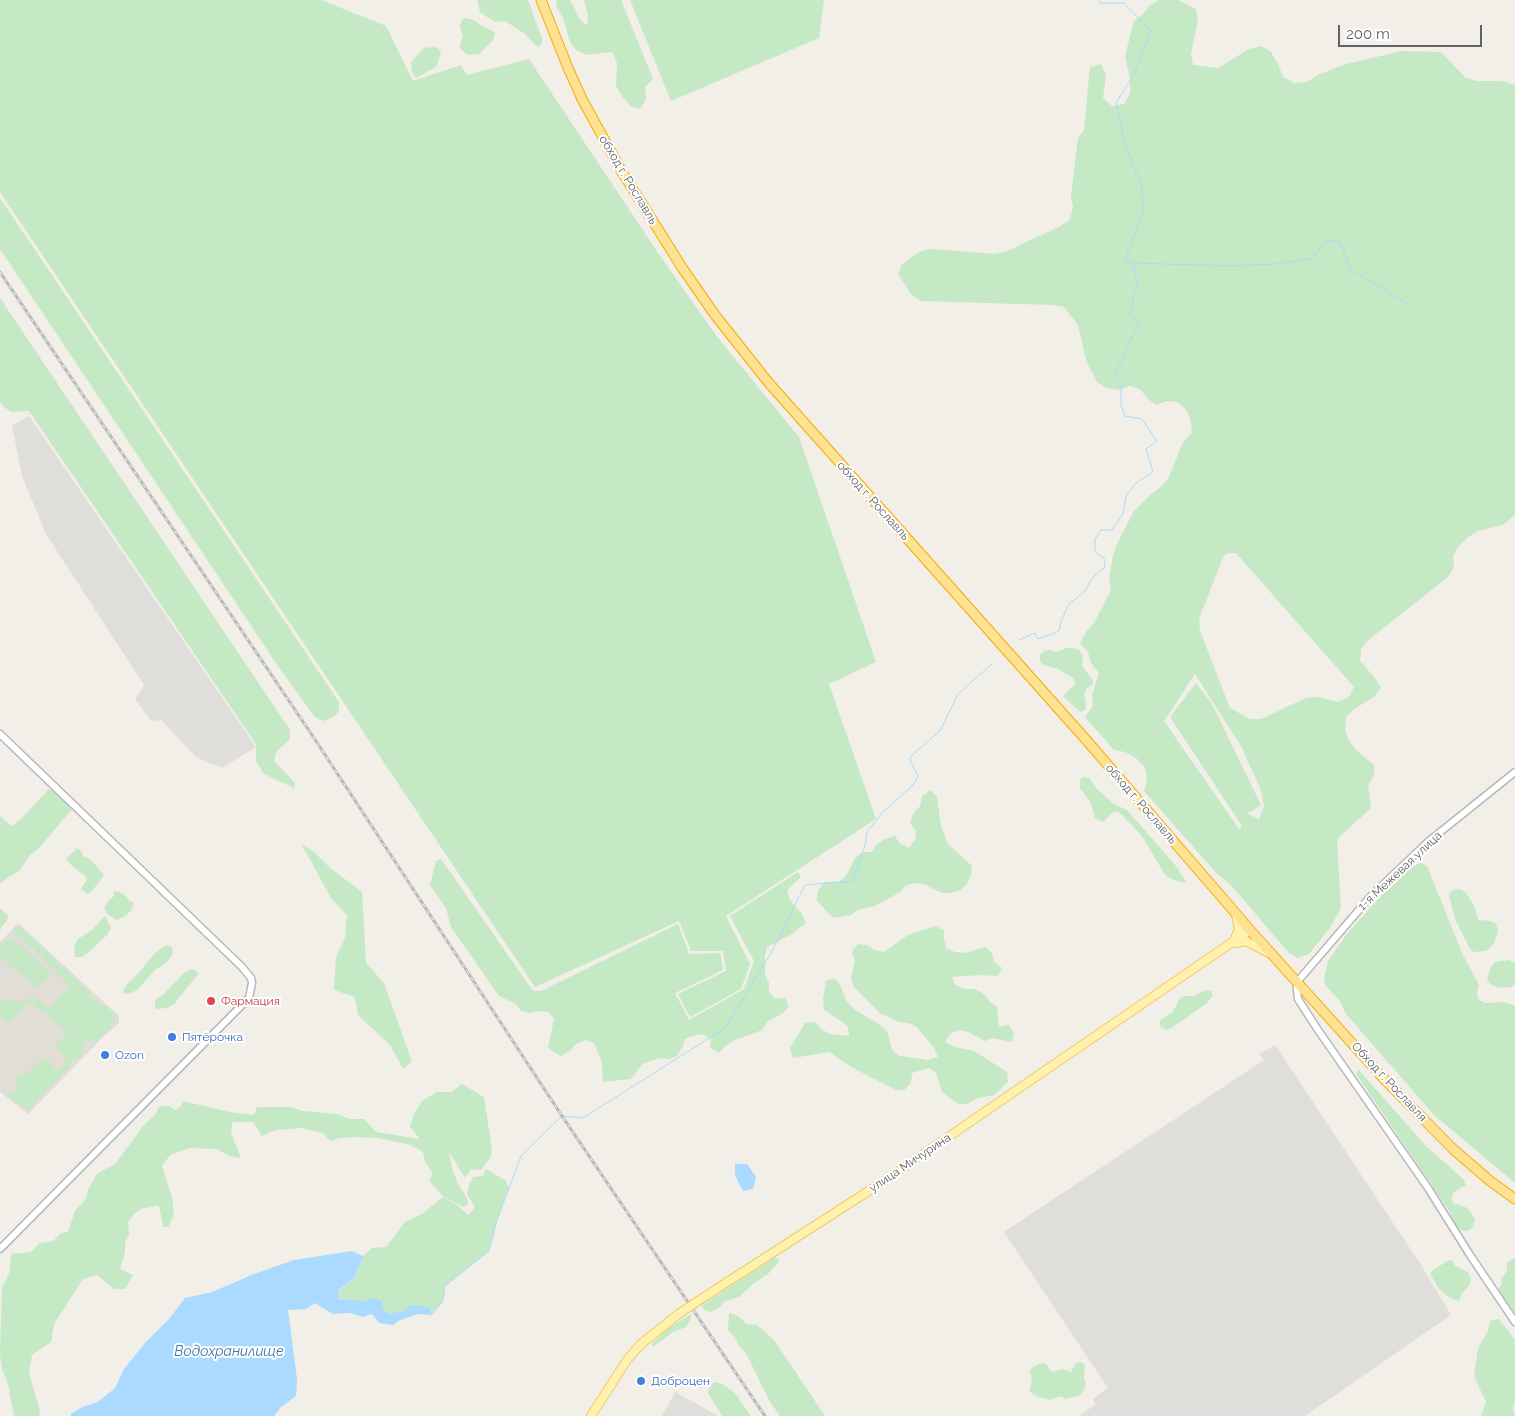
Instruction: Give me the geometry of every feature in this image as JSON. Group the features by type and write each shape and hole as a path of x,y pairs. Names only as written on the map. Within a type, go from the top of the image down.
{"highway":[{"name":"обход г. Рославль","path":"542,0 568,68 603,139 683,269 731,336 768,382 1088,742 1272,956"},
{"name":"Обход г. Рославля","path":"1272,956 1386,1081 1453,1149 1490,1181 1515,1198"}],"main road":[{"path":"1232,944 1239,930 1236,914"},
{"name":"улица Мичурина","path":"591,1416 612,1381 631,1355 656,1331 680,1313 839,1211 1250,930"},
{"path":"1232,944 1246,941 1272,956"}],"street":[{"path":"0,734 242,967 251,978 252,983 251,993 248,998 0,1249"},
{"name":"1-я Межевая улица","path":"1297,982 1371,896 1431,840 1515,772"},
{"path":"1297,982 1298,999 1428,1188 1515,1322"}],"shaded area":[{"path":"29,416 256,747 222,768 196,757 161,720 151,721 135,699 144,685 46,534 22,476 12,425"},
{"path":"18,923 119,1016 119,1023 28,1114 0,1092 0,942"},
{"path":"1275,1045 1421,1265 1451,1315 1305,1416 1079,1416 1095,1405 1093,1399 1108,1388 1004,1232 1264,1060 1259,1054"},
{"path":"675,1392 717,1415 718,1416 662,1416"}],"green space":[{"path":"0,0 321,0 386,26 413,81 461,65 467,75 529,59 658,253 718,338 799,437 876,662 829,684 876,819 726,916 750,964 741,989 690,1017 678,994 726,971 723,951 691,951 679,921 535,987 0,192"},
{"path":"477,0 528,0 542,39 542,44 539,47 535,45 525,34 505,21 496,22 487,17 480,12"},
{"path":"556,0 570,0 579,18 587,26 588,15 584,0 621,0 653,79 645,87 646,99 640,109 630,106 616,86 617,63 612,52 587,55 576,50 570,42 563,18 557,8"},
{"path":"630,0 824,0 819,38 671,101"},
{"path":"1159,0 1178,0 1196,9 1198,20 1191,54 1193,65 1218,68 1249,49 1261,46 1271,52 1283,77 1294,83 1307,82 1318,75 1343,65 1401,51 1441,52 1466,78 1477,81 1502,81 1515,85 1515,515 1503,525 1477,531 1467,538 1453,556 1454,567 1448,577 1367,641 1361,649 1360,661 1381,688 1374,697 1354,709 1346,717 1345,729 1349,741 1356,750 1374,765 1374,776 1368,785 1371,808 1337,839 1341,908 1330,928 1309,954 1298,958 1288,952 1231,885 1217,874 1144,791 1147,779 1145,767 1136,758 1125,752 1114,750 1085,717 1093,706 1092,695 1099,673 1091,663 1088,652 1080,643 1094,623 1111,590 1109,579 1113,556 1134,511 1161,487 1169,477 1183,442 1192,433 1187,411 1178,402 1167,401 1156,405 1140,389 1130,386 1119,390 1107,388 1097,382 1086,360 1078,325 1064,307 1053,305 921,301 911,294 898,274 902,264 921,251 932,249 995,254 1007,251 1061,226 1070,219 1073,207 1071,195 1078,138 1084,130 1090,67 1101,64 1106,74 1103,98 1112,106 1124,104 1130,93 1130,79 1125,56 1134,21 1150,5","holes":["1228,553 1236,553 1354,687 1349,697 1338,702 1317,697 1306,698 1261,719 1250,719 1230,708 1200,631 1199,619 1223,557","1195,674 1241,746 1261,790 1264,807 1259,819 1248,814 1261,805 1212,704 1196,683 1170,717 1242,826 1239,829 1164,721"]},
{"path":"464,18 474,20 495,32 493,40 479,54 469,55 461,50 460,45 463,36 460,27"},
{"path":"435,47 441,53 436,67 416,78 412,72 411,62 424,48"},
{"path":"0,198 339,702 339,711 333,717 324,721 315,717 280,669 0,249"},
{"path":"0,298 290,730 290,739 276,752 274,761 295,783 294,788 264,774 256,761 256,744 29,411 11,412 0,402"},
{"path":"1067,648 1079,650 1083,655 1082,666 1093,680 1092,685 1084,693 1085,710 1080,712 1063,696 1076,683 1073,678 1058,669 1040,662 1040,655 1044,651 1056,652"},
{"path":"1084,777 1089,778 1098,790 1114,804 1127,810 1175,865 1186,881 1182,883 1168,877 1164,873 1142,836 1118,812 1113,812 1103,822 1095,818 1091,803 1080,788 1080,779"},
{"path":"49,789 58,794 72,809 40,847 29,856 20,870 0,883 0,816 11,826 21,819"},
{"path":"931,790 937,797 941,826 948,844 972,866 967,884 960,890 951,893 942,893 924,884 906,885 900,892 875,906 858,910 851,915 833,918 817,901 818,891 824,882 839,882 846,876 855,858 863,852 872,852 877,844 885,839 895,836 900,844 909,848 915,840 916,831 910,823 914,813 920,806 922,796"},
{"path":"302,845 313,851 329,867 362,892 366,963 384,983 412,1062 403,1069 390,1045 358,1015 355,997 334,990 336,957 345,938 347,915 331,898"},
{"path":"77,848 104,875 92,891 87,894 81,889 87,880 85,876 66,859"},
{"path":"441,859 533,991 541,991 678,924 689,954 720,953 723,970 675,993 689,1020 744,989 754,961 730,916 798,872 801,877 787,890 790,900 802,914 806,923 792,934 767,947 765,956 765,975 769,983 769,992 775,999 785,998 789,1006 783,1013 767,1022 762,1030 733,1041 719,1053 710,1048 711,1039 702,1034 693,1036 685,1039 677,1056 669,1059 660,1058 642,1064 631,1079 603,1082 602,1062 594,1043 585,1040 576,1044 570,1051 561,1056 548,1048 554,1019 548,1012 530,1013 521,1011 516,1004 499,996 451,927 446,908 430,885 436,861"},
{"path":"1421,863 1427,866 1462,953 1479,985 1478,999 1485,1003 1504,1002 1515,1006 1515,1183 1434,1115 1346,1014 1340,1001 1326,986 1324,980 1328,961 1346,935 1409,868"},
{"path":"1460,889 1469,897 1475,908 1478,920 1491,921 1496,924 1498,931 1494,943 1485,951 1473,952 1455,919 1449,895 1453,890"},
{"path":"114,891 120,892 129,901 134,902 132,909 127,915 117,920 107,914 104,906 114,896"},
{"path":"0,908 8,916 7,921 0,929"},
{"path":"105,916 111,928 107,935 88,953 82,957 75,957 74,947 78,939 92,930"},
{"path":"935,926 944,930 946,948 955,952 965,953 985,947 992,953 994,962 1002,968 998,976 952,977 955,985 965,989 975,989 984,994 997,1007 999,1027 1009,1025 1014,1033 1012,1042 993,1038 985,1041 968,1032 959,1030 950,1034 945,1042 955,1047 974,1051 1007,1072 1008,1082 994,1095 975,1099 967,1104 958,1104 942,1092 936,1073 929,1068 912,1073 911,1083 904,1090 896,1090 853,1068 829,1052 793,1058 790,1048 805,1023 815,1022 821,1029 830,1034 849,1036 848,1026 824,1010 823,1000 826,981 835,978 847,1002 854,1009 887,1031 892,1050 899,1056 928,1060 938,1057 934,1048 917,1027 881,1014 854,987 851,978 855,961 852,952 858,944 867,945 875,950 884,952 908,935"},
{"path":"17,927 21,928 89,992 89,996 98,1002 98,1006 107,1007 112,1012 113,1019 117,1021 98,1040 82,1044 84,1049 80,1057 73,1060 69,1067 28,1110 8,1096 8,1094 18,1090 16,1079 18,1075 24,1076 43,1058 47,1058 54,1069 58,1070 61,1068 67,1059 55,1046 65,1037 67,1032 46,1011 42,1012 32,1002 27,1003 9,1023 4,1021 0,1017 0,1001 23,1002 28,998 34,998 41,1001 45,1006 50,1007 58,996 68,990 69,985 54,971 54,968 46,960 43,960 41,954 36,955 35,948 31,947 17,935 14,931"},
{"path":"10,937 48,970 49,977 40,986 34,986 0,956 0,947"},
{"path":"166,945 172,947 173,954 167,962 155,970 137,990 129,994 122,993 127,984 156,952"},
{"path":"1509,960 1515,963 1515,984 1511,987 1499,988 1490,984 1487,979 1491,967 1495,962"},
{"path":"192,969 199,973 174,1004 167,1008 155,1009 155,1000 163,995 185,972"},
{"path":"1206,990 1211,991 1213,995 1207,1003 1167,1030 1159,1025 1160,1020 1173,1012 1180,998 1194,996"},
{"path":"1359,1070 1426,1146 1463,1179 1466,1185 1454,1192 1451,1199 1454,1204 1467,1208 1472,1214 1475,1220 1473,1227 1467,1231 1455,1226 1450,1212 1356,1074"},
{"path":"462,1084 484,1097 492,1150 491,1157 481,1170 471,1169 465,1178 449,1152 458,1184 467,1198 468,1204 463,1207 443,1196 429,1181 433,1174 425,1161 423,1152 411,1145 378,1138 339,1138 330,1141 323,1133 302,1128 276,1130 262,1136 253,1122 232,1122 231,1133 241,1158 231,1157 217,1149 190,1148 170,1155 162,1166 172,1197 174,1215 168,1227 163,1227 159,1205 141,1209 133,1215 128,1222 129,1234 125,1243 125,1252 120,1269 133,1275 125,1289 114,1289 97,1275 83,1279 54,1324 51,1342 32,1355 29,1374 40,1416 14,1416 0,1354 2,1288 10,1271 11,1254 31,1252 40,1243 53,1241 61,1233 68,1232 75,1211 86,1199 88,1190 97,1174 116,1163 160,1106 169,1106 175,1110 181,1106 183,1101 229,1112 254,1115 257,1107 291,1107 303,1111 337,1114 349,1119 364,1119 376,1132 420,1139 410,1127 414,1114 422,1101 437,1092 452,1092"},
{"path":"486,1169 506,1181 509,1188 497,1220 489,1251 445,1286 443,1301 431,1315 430,1308 389,1314 383,1310 382,1301 376,1298 362,1301 338,1300 338,1292 355,1277 363,1256 372,1248 386,1247 405,1222 422,1214 443,1197 457,1205 468,1215 475,1207 467,1194 469,1185 473,1177 483,1176"},
{"path":"774,1258 779,1259 778,1263 768,1274 739,1297 725,1301 719,1308 711,1312 706,1311 701,1306"},
{"path":"1515,1258 1515,1314 1498,1290 1502,1284 1501,1279 1507,1271 1507,1262"},
{"path":"1449,1260 1453,1261 1455,1266 1468,1272 1471,1281 1462,1293 1459,1301 1450,1298 1439,1289 1430,1274"},
{"path":"729,1313 738,1316 747,1324 757,1325 774,1340 825,1416 780,1416 770,1402 746,1353 728,1330"},
{"path":"691,1314 686,1327 673,1332 653,1347 652,1343 669,1328"},
{"path":"1499,1319 1515,1340 1515,1398 1513,1410 1515,1416 1481,1416 1486,1402 1474,1376 1478,1348 1488,1331 1490,1321"},
{"path":"1081,1362 1085,1365 1084,1379 1086,1383 1079,1396 1065,1399 1062,1396 1049,1400 1036,1396 1029,1391 1032,1381 1030,1371 1033,1367 1042,1363 1046,1364 1052,1372 1062,1369 1071,1372 1076,1363"},
{"path":"715,1382 724,1385 735,1393 751,1416 722,1416 708,1393 710,1384"}],"water":[{"path":"735,1164 747,1164 756,1177 753,1189 743,1191 735,1175"},
{"name":"Водохранилище","path":"352,1251 363,1256 355,1277 338,1291 339,1300 362,1301 376,1298 382,1301 383,1310 389,1314 404,1311 409,1306 419,1305 430,1308 431,1315 418,1314 400,1320 393,1325 379,1323 372,1314 363,1317 350,1313 333,1314 315,1303 306,1309 288,1310 297,1379 296,1396 281,1407 274,1416 71,1416 71,1414 82,1407 98,1402 115,1388 124,1369 145,1343 169,1319 185,1298 212,1292 294,1260"}],"waterway":[{"path":"1019,640 1035,633 1038,639 1059,631 1061,621 1069,604 1085,591 1092,578 1105,567 1104,558 1095,552 1095,539 1101,530 1112,530 1123,514 1126,496 1136,483 1153,472 1146,449 1157,441 1142,419 1125,416 1121,405 1121,382 1115,375 1133,335 1140,325 1129,314 1133,306 1133,296 1138,287 1133,263 1125,260 1143,212 1142,188 1125,143 1116,103 1133,76 1151,31 1124,3 1099,3 1100,0"},
{"path":"1134,263 1227,266 1276,264 1313,258 1325,241 1340,241 1350,269 1407,304"},
{"path":"431,1315 443,1301 445,1286 489,1251 497,1220 521,1156 562,1116 583,1118 725,1028 772,951 805,885 853,881 865,846 867,832 882,813 913,785 918,776 910,760 912,755 940,731 958,694 992,664"}],"railway":[{"path":"0,272 314,738 562,1116 765,1416"}],"place":[{"name":"Фармация","path":"211,1001"},
{"name":"Пятёрочка","path":"172,1037"},
{"name":"Ozon","path":"105,1055"},
{"name":"Доброцен","path":"641,1381"}]}
